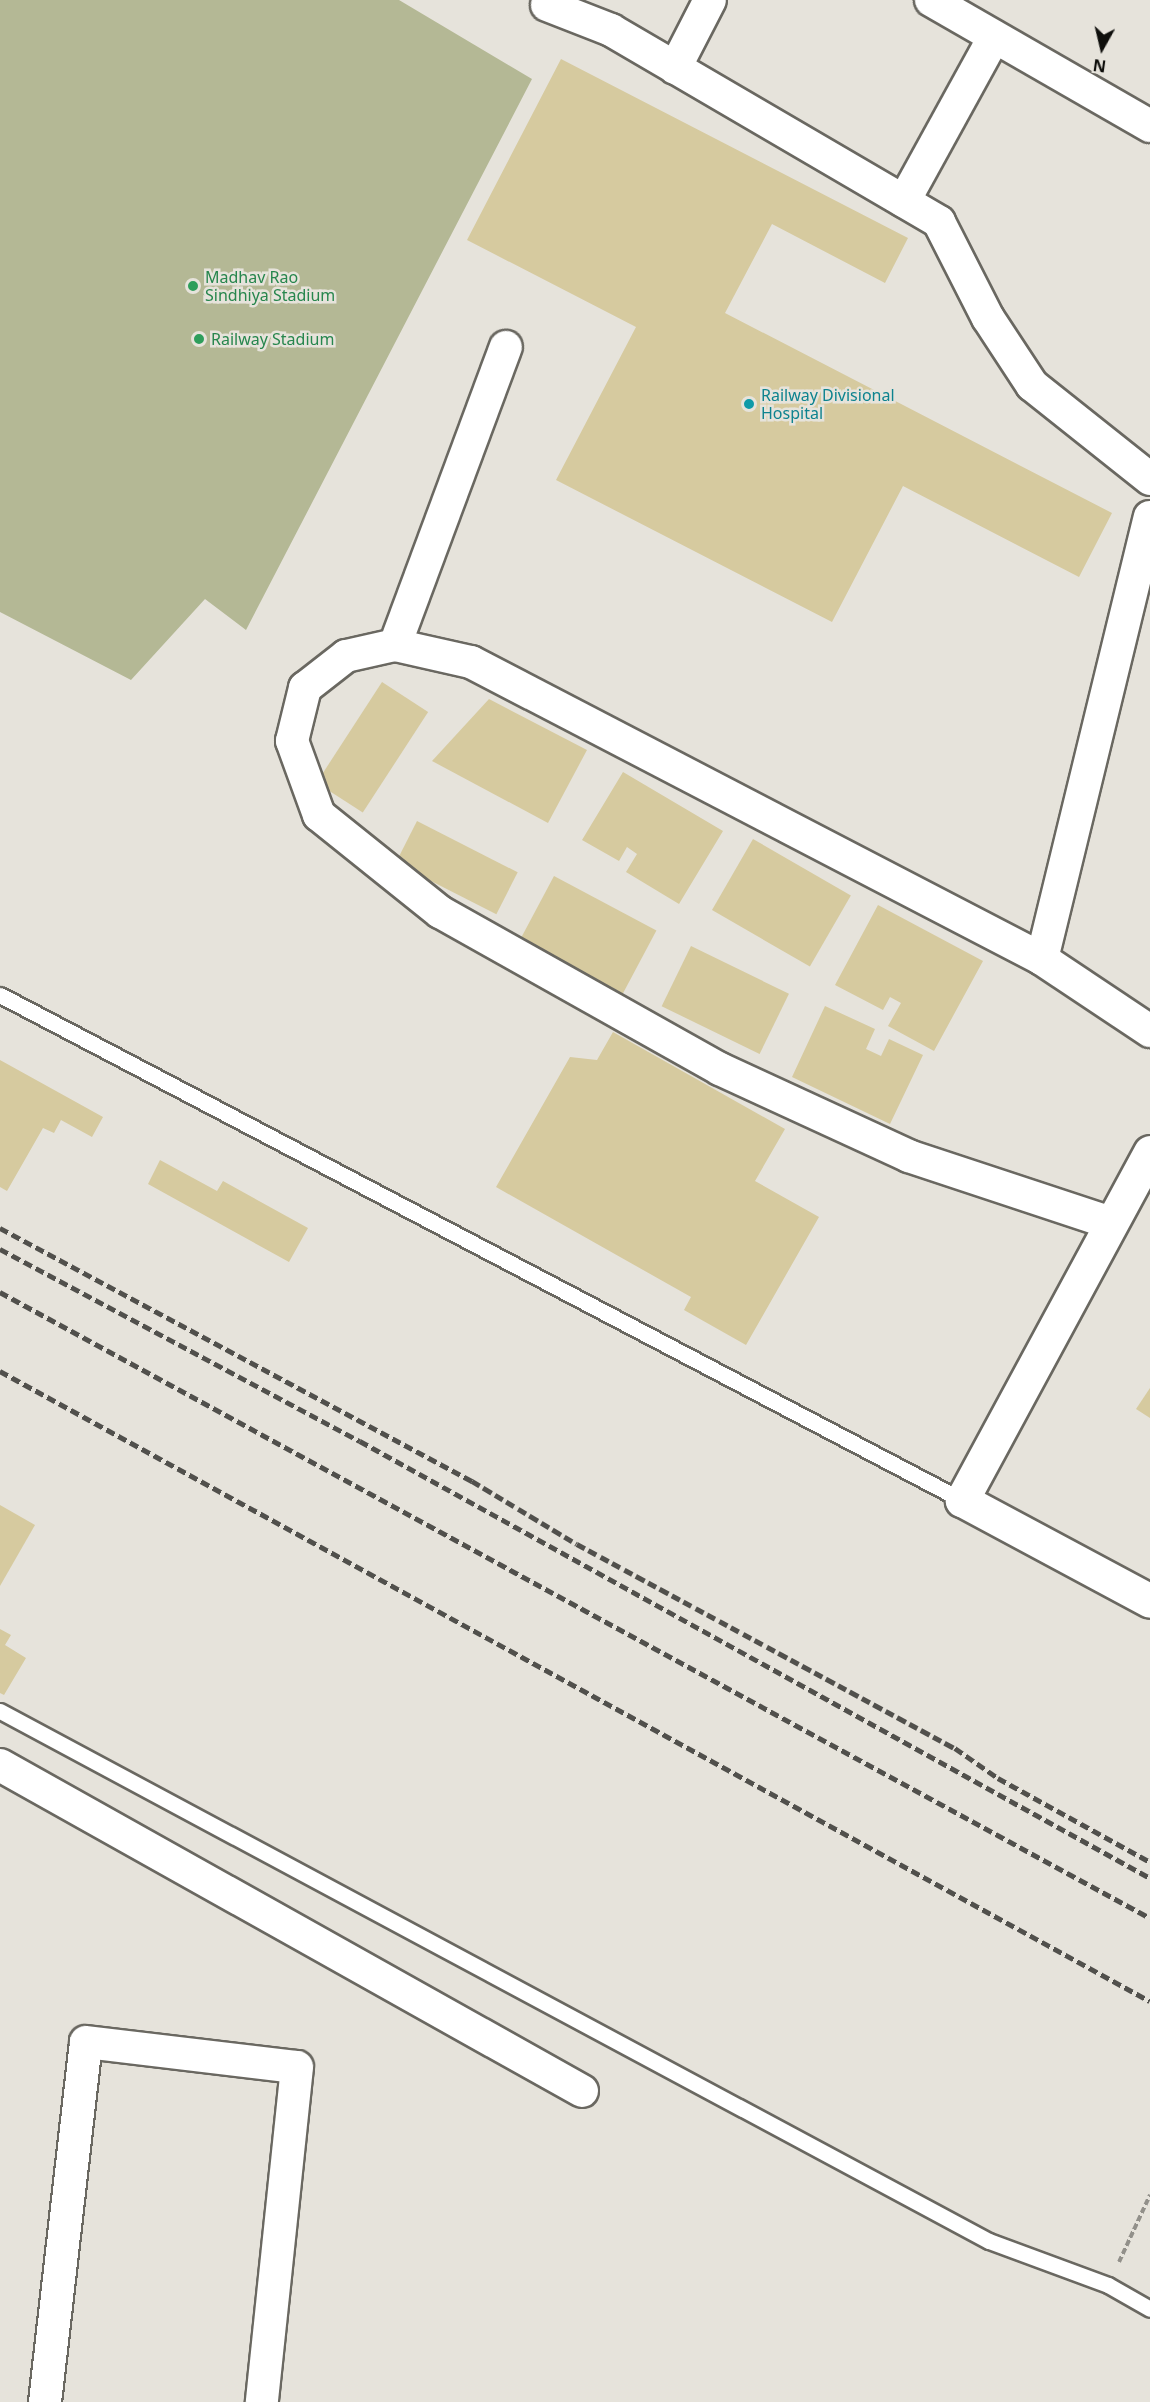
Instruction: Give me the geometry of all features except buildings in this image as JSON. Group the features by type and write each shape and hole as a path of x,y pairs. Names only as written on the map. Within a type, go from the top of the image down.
{"street":[{"path":"675,68 710,0"},
{"path":"931,0 1150,126"},
{"path":"547,5 611,30 939,222 988,318 1032,385 1150,479"},
{"path":"904,201 994,36"},
{"path":"395,645 506,347"},
{"path":"1042,959 1150,517"},
{"path":"1111,1224 909,1156 720,1069 440,912 353,846 319,815 292,741 305,688 346,656 395,645 471,662 1042,959 1150,1031"},
{"path":"1150,1152 962,1500 1150,1601"},
{"path":"0,1765 582,2091"},
{"path":"45,2402 86,2042 297,2067 262,2402"}],"lane":[{"path":"0,995 962,1500"},
{"path":"0,1711 989,2241 1108,2285 1150,2309"}],"path":[{"path":"1108,2285 1150,2195"}],"green space":[{"name":"Madhav Rao Sindhiya Stadium","path":"0,0 399,0 532,79 246,630 205,599 131,680 0,612"}],"railway":[{"path":"0,1228 472,1481 577,1544 955,1748 998,1778 1150,1862"},
{"path":"0,1249 360,1441 1150,1878"},
{"path":"0,1292 1150,1918"},
{"path":"0,1371 1150,2001"}],"place":[{"name":"Madhav Rao Sindhiya Stadium","path":"193,286"},
{"name":"Railway Stadium","path":"199,339"},
{"name":"Railway Divisional Hospital","path":"749,404"}]}
